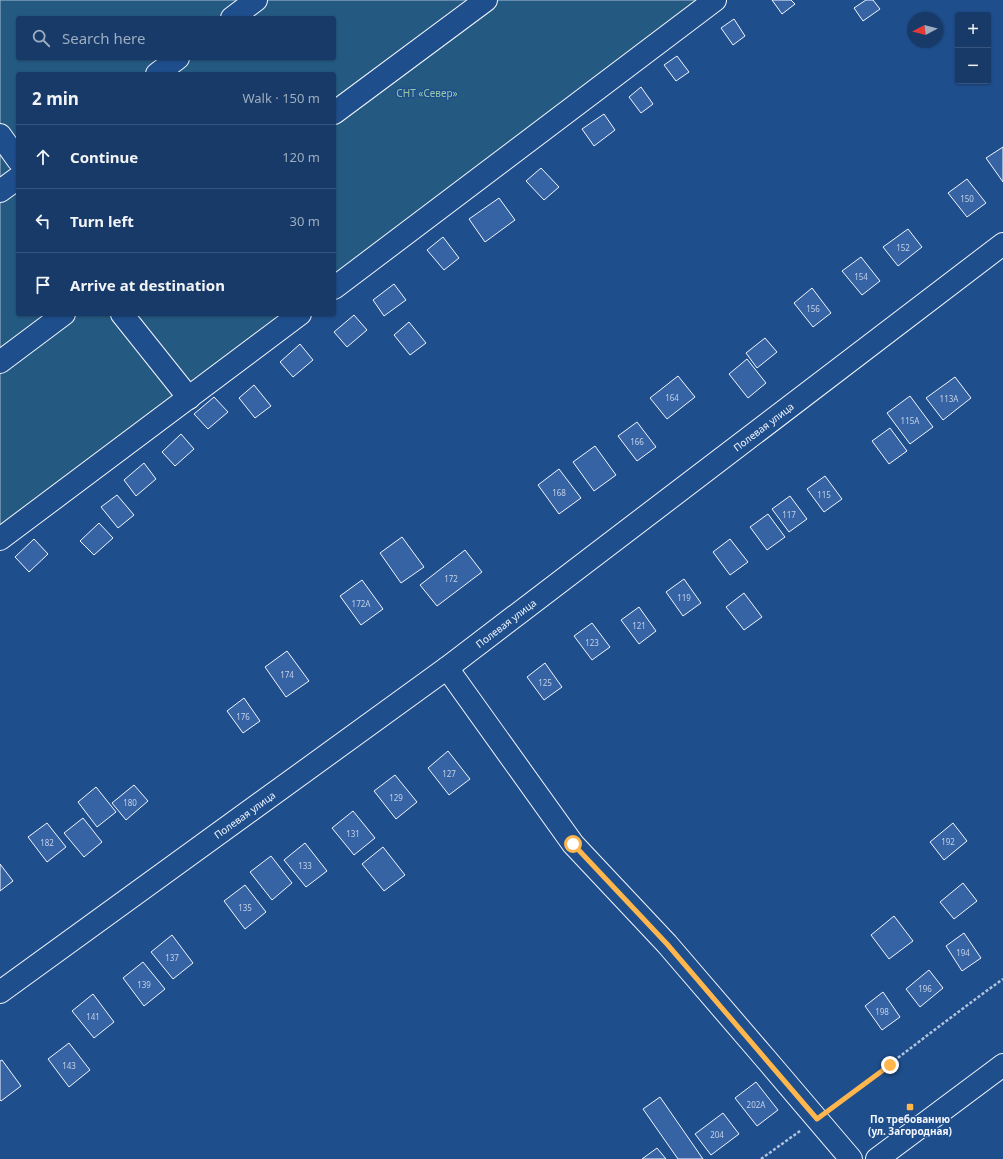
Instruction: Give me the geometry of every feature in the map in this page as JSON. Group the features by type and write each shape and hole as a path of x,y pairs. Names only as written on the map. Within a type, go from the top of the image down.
{"street":[{"path":"235,16 256,0"},
{"path":"336,112 486,0"},
{"path":"336,286 715,0"},
{"path":"160,72 175,60"},
{"path":"0,135 16,157"},
{"path":"0,191 16,179"},
{"name":"Полевая улица","path":"0,992 447,668 1003,244"},
{"path":"0,362 61,316"},
{"path":"124,316 189,398"},
{"path":"0,539 297,316"},
{"path":"447,668 573,844 667,944 851,1159"},
{"path":"877,1159 1003,1065"}],"path":[{"path":"761,1159 890,1065 1003,979"}],"green space":[{"name":"СНТ «Север»","path":"0,0 705,0 336,277 336,72 16,72 16,316 284,316 0,529"}],"building":[{"path":"772,0 791,0 795,4 782,14"},
{"path":"866,0 873,0 880,9 863,21 854,8"},
{"path":"734,19 745,36 733,45 721,28"},
{"path":"677,56 689,72 676,81 664,65"},
{"path":"641,87 653,104 641,113 629,97"},
{"path":"604,114 615,130 594,146 582,129"},
{"path":"1003,147 1003,182 986,158"},
{"path":"541,168 559,187 544,200 526,181"},
{"path":"967,179 986,203 967,217 948,193"},
{"path":"499,198 515,220 485,242 469,219"},
{"path":"908,229 922,247 898,266 883,247"},
{"path":"443,237 459,258 444,270 427,250"},
{"path":"861,257 880,281 862,295 842,271"},
{"path":"394,284 406,300 384,316 373,300"},
{"path":"812,288 831,313 813,327 794,303"},
{"path":"354,315 367,330 347,347 334,332"},
{"path":"409,322 426,343 410,355 394,335"},
{"path":"765,338 777,352 757,368 746,353"},
{"path":"300,344 313,360 293,377 280,362"},
{"path":"747,359 766,383 748,398 729,374"},
{"path":"678,376 695,397 667,419 650,398"},
{"path":"955,377 971,398 943,420 926,398"},
{"path":"254,385 271,406 255,418 239,398"},
{"path":"910,396 933,427 910,444 887,413"},
{"path":"214,397 228,412 208,429 194,414"},
{"path":"637,422 656,447 637,461 618,436"},
{"path":"890,428 907,451 889,464 872,441"},
{"path":"181,434 194,449 175,466 162,452"},
{"path":"595,446 616,475 594,491 573,462"},
{"path":"144,463 156,479 136,496 124,480"},
{"path":"559,469 581,498 559,514 538,485"},
{"path":"825,476 842,499 824,512 807,489"},
{"path":"117,495 134,515 118,528 101,507"},
{"path":"790,496 807,519 789,532 772,509"},
{"path":"768,514 785,537 767,550 750,527"},
{"path":"99,523 113,538 94,555 80,541"},
{"path":"402,537 424,567 401,583 380,553"},
{"path":"34,539 48,554 29,572 15,557"},
{"path":"730,539 748,562 730,575 713,552"},
{"path":"465,550 482,572 437,606 420,585"},
{"path":"684,579 701,603 683,616 666,592"},
{"path":"362,580 383,609 361,625 340,596"},
{"path":"744,593 762,617 744,630 726,607"},
{"path":"639,607 656,631 639,644 621,620"},
{"path":"592,623 610,647 592,660 574,636"},
{"path":"287,651 309,681 286,697 265,667"},
{"path":"545,663 562,687 544,700 527,677"},
{"path":"244,698 260,721 243,733 227,711"},
{"path":"448,751 470,779 449,795 428,768"},
{"path":"395,775 417,802 396,819 374,791"},
{"path":"134,785 148,801 126,820 112,803"},
{"path":"96,787 116,812 97,827 78,802"},
{"path":"353,811 375,838 354,855 332,828"},
{"path":"83,818 102,842 84,857 64,833"},
{"path":"47,823 66,847 47,862 28,837"},
{"path":"953,823 967,841 944,860 930,842"},
{"path":"305,843 327,871 306,887 284,860"},
{"path":"383,847 405,875 384,891 362,864"},
{"path":"271,856 292,883 272,900 250,872"},
{"path":"0,864 13,881 0,891"},
{"path":"963,883 977,901 954,919 940,902"},
{"path":"245,885 266,912 245,929 224,901"},
{"path":"894,916 913,941 889,959 871,935"},
{"path":"964,933 981,958 962,971 946,946"},
{"path":"172,935 193,963 173,979 151,952"},
{"path":"143,962 165,989 144,1006 123,978"},
{"path":"929,970 943,988 920,1007 906,989"},
{"path":"883,992 900,1017 882,1030 865,1006"},
{"path":"93,994 114,1022 94,1038 72,1011"},
{"path":"69,1043 90,1070 69,1087 48,1059"},
{"path":"2,1060 21,1086 1,1101 0,1061"},
{"path":"756,1082 778,1110 757,1126 735,1098"},
{"path":"660,1097 703,1159 678,1159 643,1109"},
{"path":"723,1113 739,1134 711,1155 695,1134"},
{"path":"657,1148 666,1159 642,1159"}],"place":[{"name":"По требованию (ул. Загородная)","path":"910,1107"}],"route":[{"path":"573,844 667,944 817,1119 890,1065"}]}
